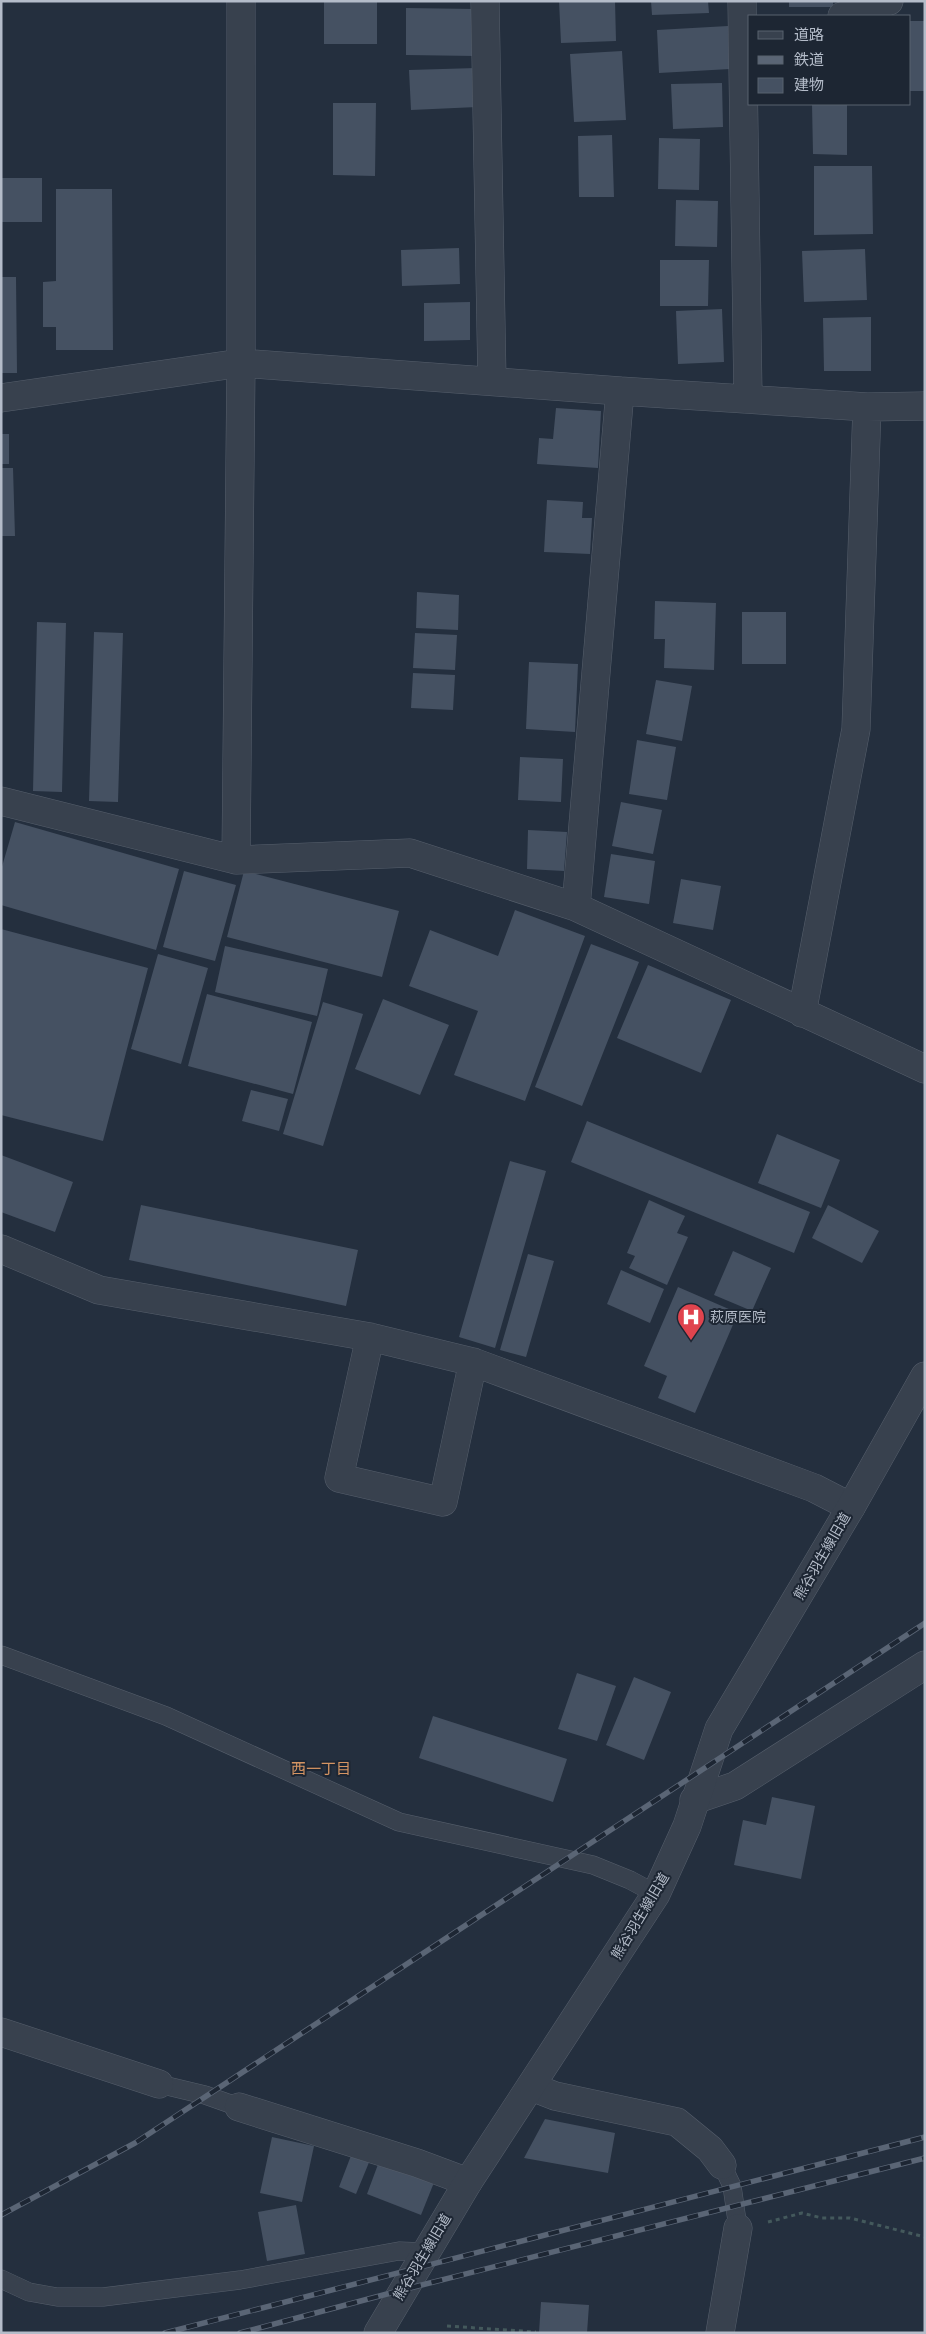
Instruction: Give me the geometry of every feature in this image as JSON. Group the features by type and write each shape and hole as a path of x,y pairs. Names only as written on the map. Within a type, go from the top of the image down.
{"street":[{"path":"236,860 241,363 241,1"},
{"path":"485,1 492,381"},
{"path":"742,1 746,47 748,398"},
{"path":"845,15 890,1"},
{"path":"1,398 241,363 620,391 867,406 925,406"},
{"path":"576,907 620,391"},
{"path":"802,1012 856,729 867,406"},
{"path":"1,801 236,860 410,853 576,907 925,1069"},
{"path":"1,1249 99,1290 370,1338 473,1362 814,1488 851,1507"},
{"path":"370,1338 339,1478 443,1502 473,1362"},
{"name":"熊谷羽生線旧道","path":"378,2333 468,2182 532,2087 656,1894 676,1855 719,1729 734,1700 777,1632 851,1507 925,1376"},
{"path":"694,1800 735,1786 925,1666"},
{"path":"1,2032 159,2084"},
{"path":"532,2087 555,2096 677,2122 710,2149 722,2165"},
{"path":"240,2107 417,2162 468,2182"},
{"path":"720,2333 738,2228"}],"lane":[{"path":"1,1655 166,1716 400,1822 593,1865 630,1880 656,1894"},
{"path":"159,2084 205,2095 240,2107"},
{"path":"722,2165 732,2186 738,2228"},
{"path":"1,2279 29,2292 57,2297 103,2297 240,2280 399,2251 425,2252"}],"path":[{"path":"738,2228 802,2212 822,2218 850,2218 925,2237"},
{"path":"447,2326 536,2332"}],"building":[{"path":"324,1 377,1 377,44 324,44"},
{"path":"559,1 615,1 616,41 561,43"},
{"path":"651,1 708,1 709,13 652,15"},
{"path":"789,1 833,1 833,7 789,7"},
{"path":"406,8 475,9 475,56 406,55"},
{"path":"911,21 925,21 925,91 911,91"},
{"path":"728,26 730,69 659,73 657,30"},
{"path":"622,51 626,120 574,122 570,54"},
{"path":"476,68 477,107 411,110 409,70"},
{"path":"722,83 723,127 673,129 671,84"},
{"path":"333,103 376,103 375,176 333,175"},
{"path":"812,105 847,105 847,155 813,154"},
{"path":"612,135 614,197 579,197 578,136"},
{"path":"659,138 700,139 699,190 658,189"},
{"path":"814,166 872,166 873,234 814,235"},
{"path":"2,178 42,178 42,222 2,222"},
{"path":"56,189 112,189 113,350 56,350 56,327 43,327 43,282 56,281"},
{"path":"676,200 718,201 717,247 675,246"},
{"path":"459,248 460,284 402,286 401,250"},
{"path":"865,249 867,300 804,302 802,251"},
{"path":"660,260 709,260 708,306 660,306"},
{"path":"1,277 16,277 17,373 1,373"},
{"path":"470,302 470,340 424,341 424,303"},
{"path":"722,309 724,362 678,364 676,311"},
{"path":"871,317 871,371 824,371 823,318"},
{"path":"556,408 601,411 598,468 537,464 539,438 553,439"},
{"path":"1,434 9,434 9,464 1,464"},
{"path":"1,468 13,468 15,536 1,536"},
{"path":"547,500 583,502 582,518 592,518 590,554 544,552"},
{"path":"417,592 459,595 458,630 416,628"},
{"path":"655,601 716,603 714,670 664,668 665,639 654,639"},
{"path":"742,612 786,612 786,664 742,664"},
{"path":"37,622 66,623 62,792 33,791"},
{"path":"94,632 123,633 118,802 89,801"},
{"path":"415,633 457,635 455,670 413,668"},
{"path":"529,662 578,664 575,732 526,729"},
{"path":"413,673 455,675 453,710 411,708"},
{"path":"656,680 692,686 682,741 646,734"},
{"path":"637,740 676,747 667,800 629,794"},
{"path":"520,757 563,759 561,802 518,800"},
{"path":"621,802 662,810 653,854 612,846"},
{"path":"15,822 179,869 156,950 1,905 1,870"},
{"path":"528,830 567,832 564,871 527,869"},
{"path":"611,854 655,861 649,904 604,897"},
{"path":"184,871 236,885 215,961 163,947"},
{"path":"244,871 399,911 382,977 227,937"},
{"path":"681,879 721,886 713,930 673,923"},
{"path":"515,910 585,936 525,1101 454,1075 478,1011 409,986 430,930 498,956"},
{"path":"1,929 148,968 103,1141 1,1115"},
{"path":"591,944 639,962 582,1106 535,1087"},
{"path":"225,946 328,969 317,1016 215,992"},
{"path":"158,954 208,968 181,1064 131,1049"},
{"path":"648,965 731,1000 701,1073 617,1038"},
{"path":"207,994 312,1022 293,1094 188,1066"},
{"path":"383,999 449,1025 420,1095 355,1069"},
{"path":"323,1002 363,1014 323,1146 283,1134"},
{"path":"251,1090 288,1099 279,1131 242,1121"},
{"path":"587,1121 810,1212 794,1253 571,1162"},
{"path":"777,1134 840,1160 821,1208 758,1183"},
{"path":"1,1155 73,1182 55,1232 1,1212"},
{"path":"510,1161 546,1171 495,1348 459,1337"},
{"path":"649,1200 685,1216 677,1233 688,1237 667,1285 629,1268 635,1256 627,1253"},
{"path":"141,1205 358,1250 346,1306 129,1260"},
{"path":"828,1205 879,1231 862,1263 812,1238"},
{"path":"733,1251 771,1268 752,1311 714,1295"},
{"path":"528,1254 554,1261 526,1357 500,1350"},
{"path":"621,1270 664,1289 650,1323 607,1304"},
{"path":"678,1287 738,1313 695,1413 658,1398 667,1376 644,1366"},
{"path":"577,1673 616,1686 597,1741 558,1729"},
{"path":"634,1677 671,1692 644,1760 606,1745"},
{"path":"433,1716 567,1759 553,1802 419,1758"},
{"path":"772,1797 815,1806 801,1879 734,1865 743,1820 766,1825"},
{"path":"545,2119 615,2133 608,2173 524,2158"},
{"path":"272,2137 314,2146 302,2202 260,2193"},
{"path":"352,2153 370,2160 356,2194 339,2187"},
{"path":"380,2159 435,2180 421,2215 367,2194"},
{"path":"296,2205 305,2254 267,2261 258,2212"},
{"path":"541,2302 589,2305 587,2333 539,2333"}],"railway":[{"path":"1,2215 135,2143 925,1623"},
{"path":"165,2333 925,2137"},
{"path":"240,2333 402,2290 925,2158"}],"place":[{"name":"萩原医院","path":"691,1341"}],"district":[{"name":"西一丁目","path":"321,1769"}]}
